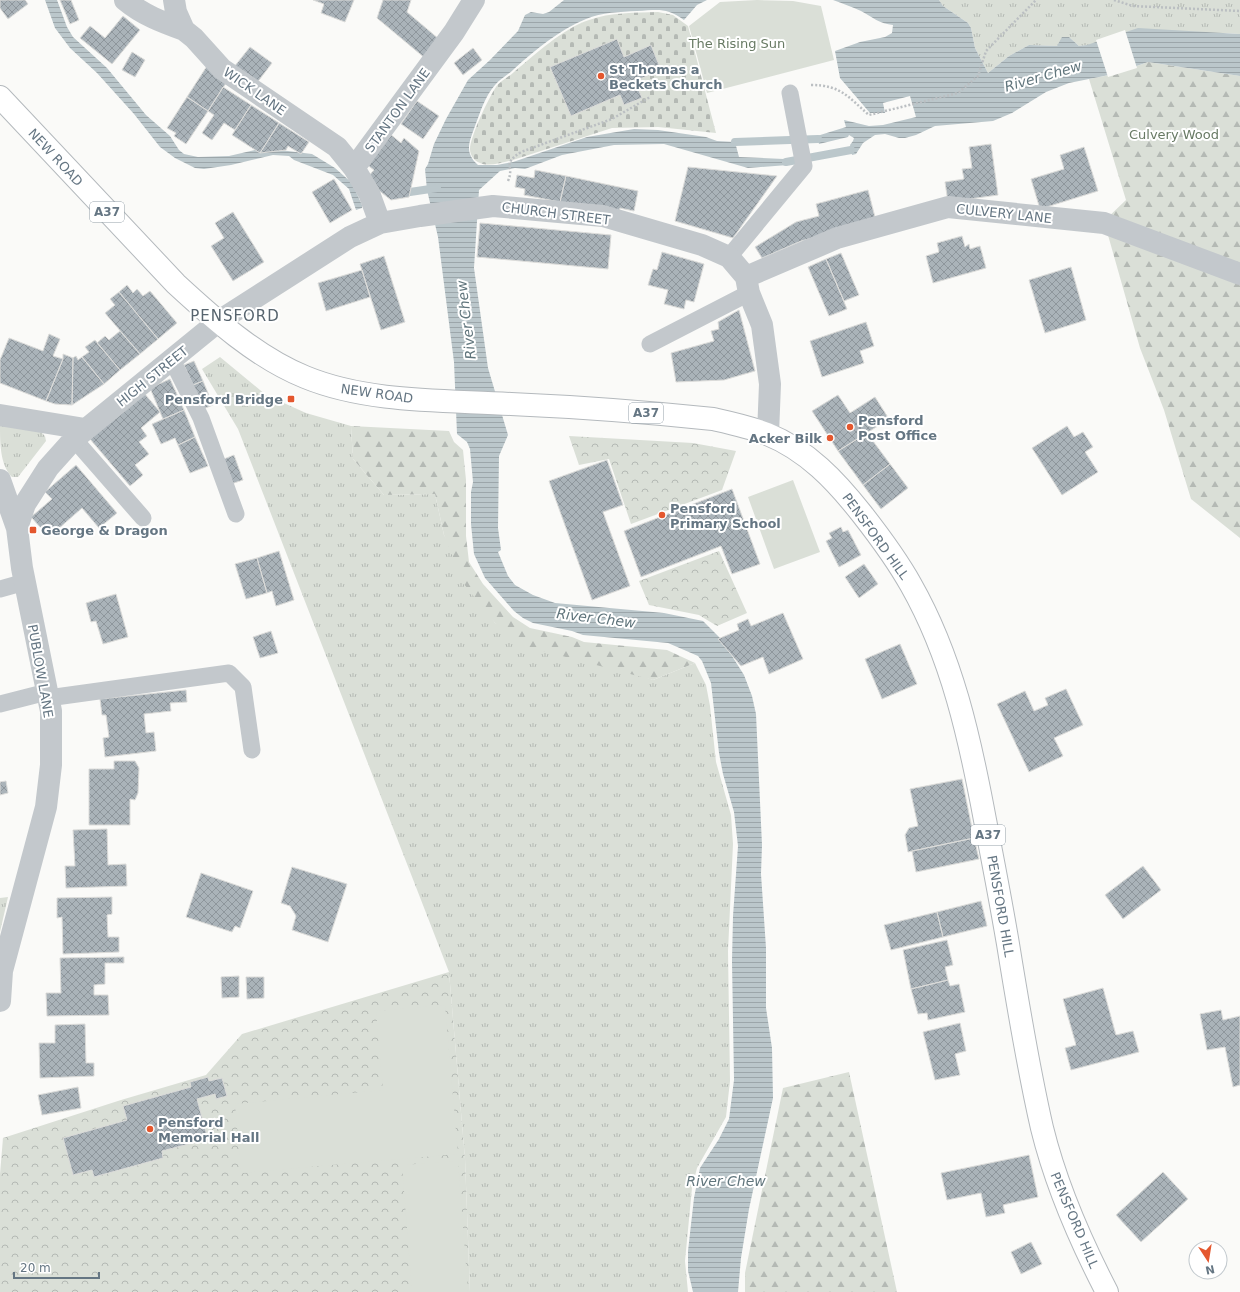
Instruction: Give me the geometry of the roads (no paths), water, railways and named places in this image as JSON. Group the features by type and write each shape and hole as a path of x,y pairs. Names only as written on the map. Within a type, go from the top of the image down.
{"highway":[{"name":"NEW ROAD","path":"0,97 176,284 219,321 263,354 284,367 305,377 335,388 386,396 428,400 521,404 713,419 742,425 768,434"},
{"name":"PENSFORD HILL","path":"768,434 807,456 840,487 859,510 899,564 912,586 939,645 959,703 976,772 1008,941 1023,1036 1043,1130 1052,1164 1064,1196 1095,1269 1107,1292"}],"street":[{"path":"125,0 135,8 156,20 184,30"},
{"name":"WICK LANE","path":"174,0 176,12 184,30 194,38 222,69 337,147 354,168"},
{"name":"STANTON LANE","path":"354,168 454,32 474,0"},
{"path":"354,168 369,193 380,223"},
{"name":"CHURCH STREET","path":"219,321 350,237 380,223 493,206 603,216 702,245 729,257 747,285 762,325 770,384 768,434"},
{"name":"CULVERY LANE","path":"747,285 837,238 948,207 1104,223 1240,274"},
{"name":"HIGH STREET","path":"80,434 219,321"},
{"path":"0,415 80,434"},
{"name":"PUBLOW LANE","path":"0,1001 2,971 46,807 51,765 51,711 25,582 17,528 25,504 48,468 80,434"},
{"path":"0,480 17,528"}],"lane":[{"path":"729,257 804,166 790,93"},
{"path":"650,344 747,285"},
{"path":"172,360 200,418 236,514"},
{"path":"80,434 143,518"},
{"path":"0,589 25,582"},
{"path":"0,704 48,695 229,673 243,687 252,750"}],"water":[{"path":"45,0 57,0 67,27 73,37 107,68 146,115 170,136 179,150 184,154 198,157 229,156 264,148 312,154 335,168 352,183 362,208 356,210 349,189 333,175 294,160 289,156 273,155 231,165 204,169 195,168 175,158 160,147 134,114 97,73 70,48 55,28"},
{"path":"564,0 707,0 697,5 684,20 672,13 662,10 605,14 592,17 576,24 548,41 499,81 488,94 473,132 469,147 471,156 478,165 497,165 513,162 587,137 634,129 658,130 706,137 717,141 735,142 739,157 784,159 788,165 748,168 664,144 614,145 562,155 525,169 515,168 500,171 479,190 474,268 488,368 508,435 499,456 498,528 501,550 498,552 508,576 515,585 533,595 555,603 664,613 703,621 727,645 744,675 752,696 756,714 762,845 761,874 766,948 766,1008 772,1048 773,1098 749,1209 741,1258 738,1292 693,1292 688,1271 688,1251 694,1198 700,1168 719,1139 729,1119 734,1080 732,961 733,916 738,846 734,812 723,774 719,753 711,683 702,661 698,656 668,643 583,635 572,631 533,623 514,611 485,578 474,554 471,524 471,492 473,482 470,449 467,442 457,434 454,362 438,237 427,190 425,169 434,144 446,119 468,80 518,31 525,15 531,12 543,14 549,12"},
{"name":"River Chew","path":"833,0 939,0 943,6 968,23 971,28 975,48 988,73 1009,56 1029,45 1057,46 1062,37 1069,37 1079,46 1087,45 1138,28 1240,34 1240,76 1148,62 1114,74 1069,83 1046,92 1012,113 993,121 935,126 916,135 905,138 885,134 875,135 863,143 856,154 852,155 850,145 854,138 849,135 848,137 819,144 817,136 846,127 844,120 869,126 883,125 916,117 910,96 883,103 885,113 870,113 840,78 835,51 860,42 885,37 892,33 893,25 880,22 861,11"}],"waterway":[{"name":"River Chew","path":"735,142 818,139"},
{"name":"River Chew","path":"786,162 851,150"},
{"path":"410,192 437,188"}],"place":[{"name":"St Thomas a Beckets Church","path":"601,76"},
{"name":"Pensford Bridge","path":"291,399"},
{"name":"Pensford Post Office","path":"850,427"},
{"name":"Acker Bilk","path":"830,438"},
{"name":"Pensford Primary School","path":"662,515"},
{"name":"George & Dragon","path":"33,530"},
{"name":"Pensford Memorial Hall","path":"150,1129"}],"district":[{"name":"PENSFORD","path":"235,316"}],"park label":[{"name":"The Rising Sun","path":"737,43"},
{"name":"Culvery Wood","path":"1174,134"}]}
